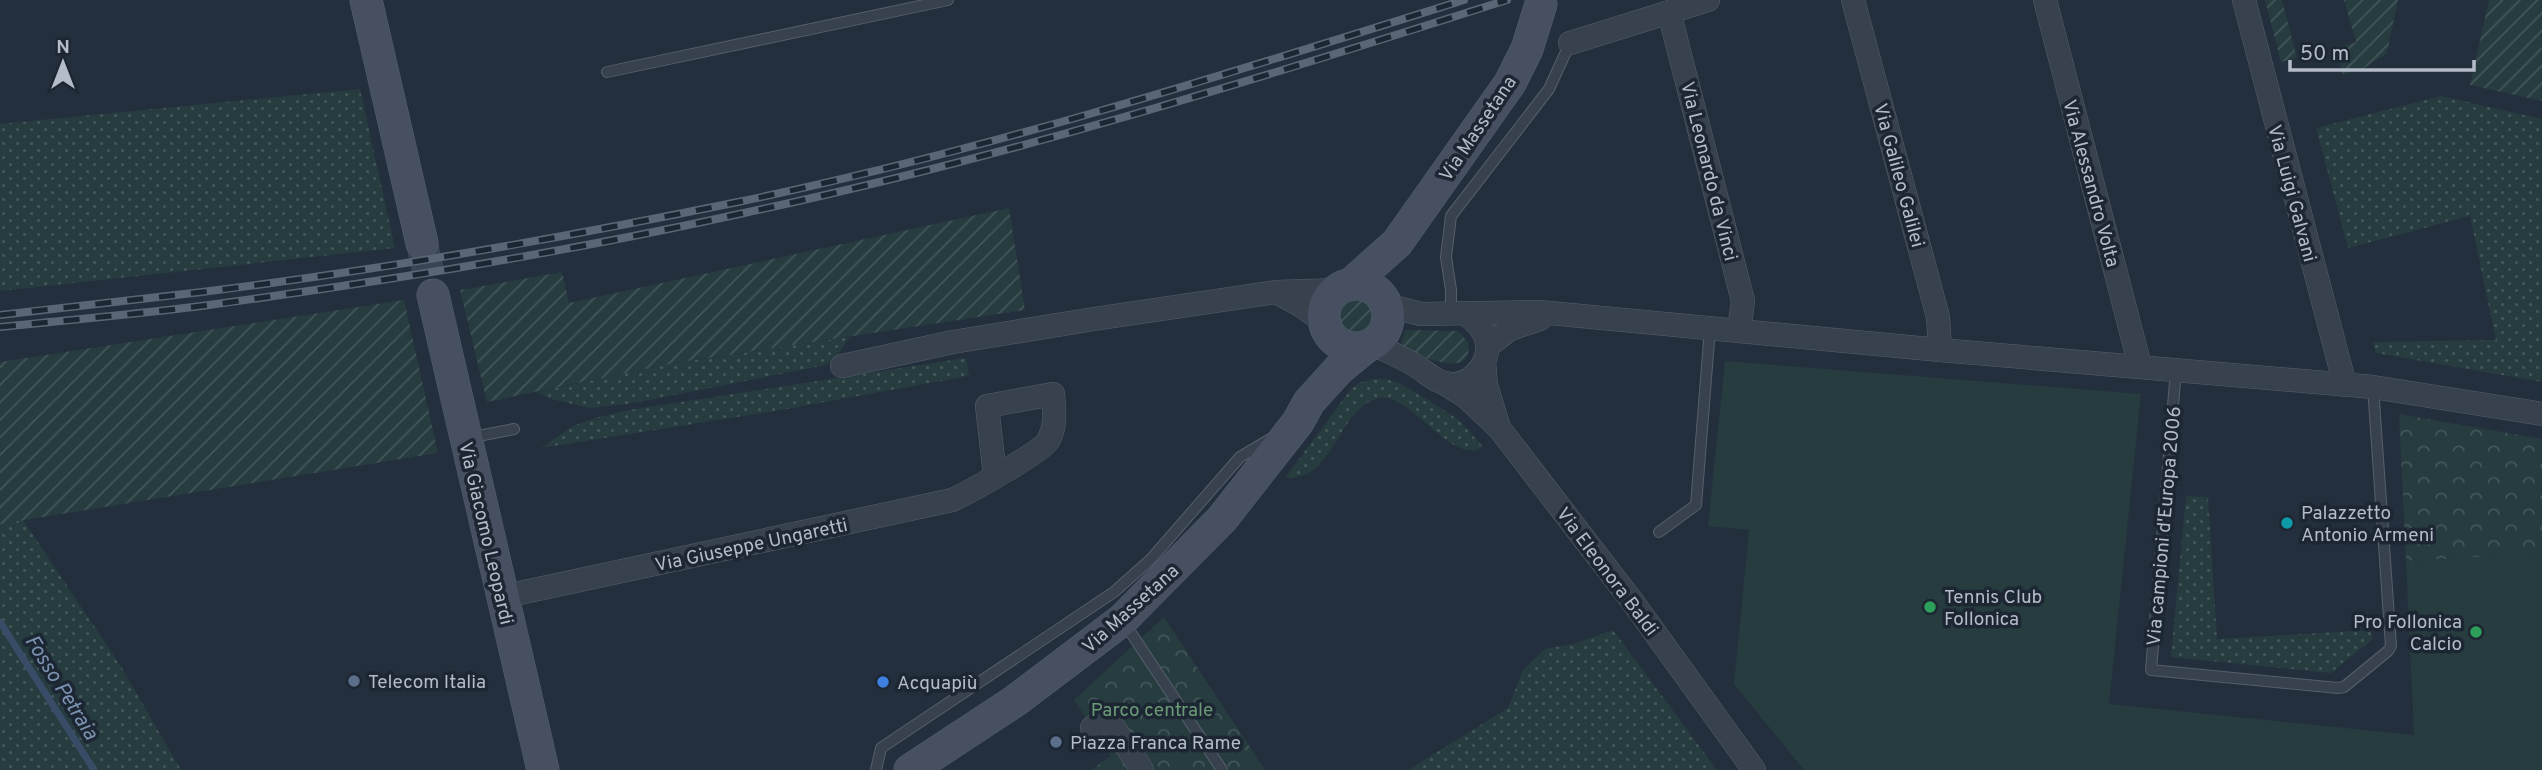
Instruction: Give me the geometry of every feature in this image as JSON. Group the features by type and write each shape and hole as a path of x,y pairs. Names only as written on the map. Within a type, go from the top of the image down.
{"main road":[{"path":"366,0 422,243"},
{"name":"Via Massetana","path":"1303,412 1320,364 1325,304 1397,243 1510,83 1527,49 1541,4"},
{"name":"Via Massetana","path":"910,770 1015,701 1122,620 1222,519 1339,369 1384,332 1388,312 1383,300 1397,243"},
{"path":"1344,287 1371,287 1383,300"},
{"name":"Via Giacomo Leopardi","path":"433,295 543,770"},
{"path":"1325,325 1338,343 1348,347 1370,345"}],"street":[{"path":"1570,43 1708,0"},
{"name":"Via Galileo Galilei","path":"1853,0 1938,317 1940,350"},
{"name":"Via Alessandro Volta","path":"2045,0 2140,366"},
{"name":"Via Luigi Galvani","path":"2244,0 2345,385"},
{"name":"Via Leonardo da Vinci","path":"1669,12 1743,301 1739,330"},
{"path":"842,366 953,342 1276,292 1344,287"},
{"path":"1276,292 1313,313 1325,325"},
{"path":"1383,300 1415,313 1561,314 2373,387 2542,414"},
{"path":"1456,313 1480,327 1486,354"},
{"path":"1444,383 1462,383 1477,373 1486,354 1510,329 1561,314"},
{"path":"1370,345 1465,396 1499,428"},
{"name":"Via Eleonora Baldi","path":"1486,354 1486,384 1499,428 1632,601 1754,770"},
{"name":"Via Giuseppe Ungaretti","path":"501,597 952,500 995,476"},
{"path":"1092,728 1107,717 1142,770"}],"lane":[{"path":"607,72 948,0"},
{"path":"1456,313 1451,303 1446,257 1451,216 1549,89 1570,43"},
{"path":"1659,532 1696,505 1710,328"},
{"name":"Via campioni d'Europa 2006","path":"2176,370 2151,670 2338,688 2344,687 2391,646 2373,387"},
{"path":"876,770 881,748 1091,609 1122,585 1151,559 1240,457 1303,412"},
{"path":"465,439 514,429"},
{"path":"1122,620 1222,770"}],"green space":[{"path":"2265,0 2282,0 2297,58 2281,62"},
{"path":"2344,0 2398,0 2387,53 2364,68 2343,75 2336,48 2356,42"},
{"path":"2489,0 2542,0 2542,101 2470,85"},
{"path":"360,89 395,248 0,291 0,124"},
{"path":"2441,96 2542,119 2542,382 2376,353 2373,342 2496,340 2470,216 2348,248 2316,128"},
{"path":"1009,208 1025,310 674,363 487,402 460,290 562,272 569,303"},
{"path":"1356,297 1369,303 1375,316 1369,329 1356,335 1343,329 1337,316 1343,303"},
{"path":"404,300 438,453 0,524 0,362"},
{"path":"1405,330 1458,331 1468,342 1468,354 1462,361 1454,363 1418,355 1400,347"},
{"path":"849,337 835,360 821,366 628,404 589,408 551,399 537,392 674,363"},
{"path":"966,358 969,376 775,411 541,448 573,426 629,410"},
{"name":"Tennis Club Follonica","path":"1725,361 2141,394 2109,704 2414,735 2406,561 2542,554 2542,770 1804,770 1734,684 1749,530 1708,526"},
{"path":"1372,379 1399,383 1446,411 1462,423 1483,447 1471,450 1458,447 1406,407 1393,400 1380,398 1366,404 1355,414 1315,468 1302,476 1285,478 1351,389"},
{"path":"2399,414 2542,439 2542,554 2406,561"},
{"path":"2186,496 2208,497 2217,639 2370,630 2373,639 2331,673 2171,657"},
{"path":"23,520 122,668 181,770 0,770 0,524"},
{"name":"Parco centrale","path":"1164,617 1265,770 1091,770 1111,756 1074,700"},
{"path":"1613,630 1717,770 1408,770 1508,708 1523,670 1545,649 1573,644"}],"waterway":[{"name":"Fosso Petraia","path":"0,622 94,770"}],"tunnel":[{"path":"422,243 433,295"}],"railway":[{"path":"0,315 337,274 738,202 830,182 1103,110 1464,0"},
{"path":"0,327 183,308 343,286 544,253 744,213 1033,143 1223,88 1507,0"}],"place":[{"name":"Palazzetto Antonio Armeni","path":"2287,523"},
{"name":"Tennis Club Follonica","path":"1930,607"},
{"name":"Pro Follonica Calcio","path":"2476,632"},
{"name":"Telecom Italia","path":"354,681"},
{"name":"Acquapiù","path":"883,682"},
{"name":"Piazza Franca Rame","path":"1056,742"}]}
